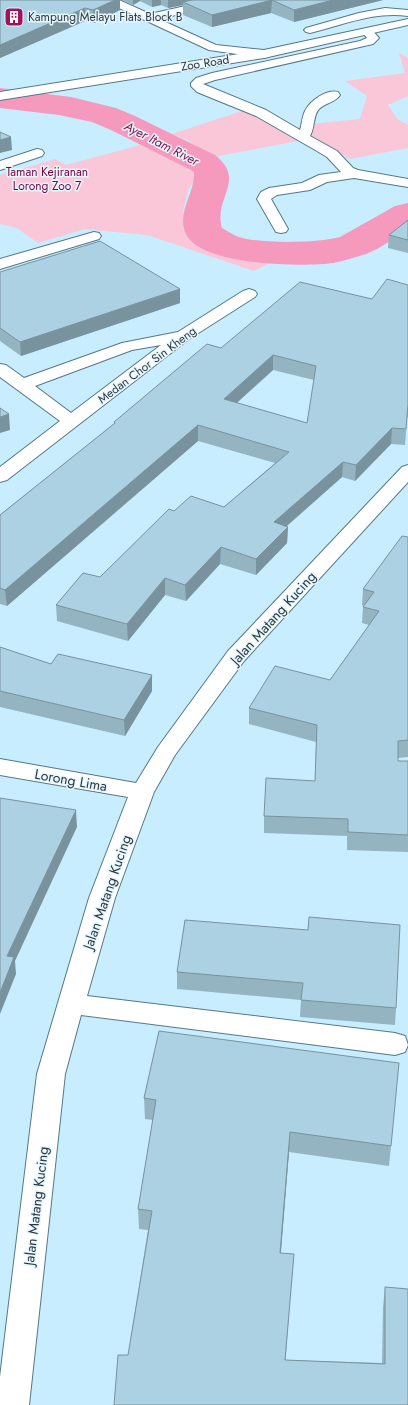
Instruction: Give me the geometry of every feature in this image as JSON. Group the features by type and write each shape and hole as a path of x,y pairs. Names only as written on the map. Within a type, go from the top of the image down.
{"street":[{"path":"110,0 213,48 264,54"},
{"path":"148,18 226,0"},
{"path":"310,30 379,12 392,11 408,13"},
{"name":"Zoo Road","path":"0,96 264,54 408,22"},
{"path":"354,174 348,171 332,154 303,137 261,113 201,89 197,86 197,83 207,78 363,44 369,42 373,38 368,32"},
{"path":"191,65 203,57 206,50 195,40"},
{"path":"303,137 309,127 309,118 312,109 320,102 334,95"},
{"path":"0,166 37,154"},
{"path":"281,229 264,199 266,195 274,191 305,187 324,178 354,174 408,183"},
{"path":"0,264 94,236"},
{"name":"Medan Chor Sin Kheng","path":"0,476 183,336 249,294"},
{"path":"22,385 128,346 183,336"},
{"path":"0,369 71,421"},
{"name":"Medan Chor Sin Kheng","path":"0,457 48,440"},
{"name":"Jalan Matang Kucing","path":"13,1405 51,1074 102,898 142,792 166,752 236,656 408,471"},
{"name":"Lorong Lima","path":"0,767 142,792"},
{"path":"72,1004 395,1044"}],"green space":[{"path":"399,53 408,58 408,96 388,105 397,119 408,125 408,148 350,159 314,138 213,157 189,141 172,134 245,110 283,129 360,119 367,96 345,81 405,73"},
{"name":"Taman Kejiranan Lorong Zoo 7","path":"144,144 194,166 201,171 188,190 183,212 193,232 202,241 222,250 245,255 277,259 254,271 147,235 85,229 38,243 17,228 0,224 0,175 55,159 66,165"}],"building":[{"path":"0,0 115,0 93,10 85,8 0,45"},
{"path":"192,0 272,0 212,15 183,2"},
{"path":"272,0 333,0 294,10"},
{"path":"0,132 11,137 0,140"},
{"path":"408,220 408,240 389,235"},
{"path":"100,241 180,289 20,342 0,328 0,272"},
{"path":"387,279 408,285 408,404 406,429 392,428 356,465 343,462 274,522 288,527 256,559 221,547 185,585 165,578 127,624 56,605 83,573 100,577 169,509 174,511 191,496 224,507 289,452 198,425 5,590 0,588 0,515 115,423 114,422 207,344 221,348 300,282 372,299","holes":["273,355 316,366 307,423 224,399"]},
{"path":"0,408 9,414 0,417"},
{"path":"402,536 408,537 408,740 398,741 398,761 408,761 408,835 348,832 348,819 264,816 266,778 315,781 317,725 249,708 275,666 330,680 379,611 363,607 374,592 363,589"},
{"path":"0,647 51,664 58,654 152,675 124,720 0,691"},
{"path":"0,798 76,810 7,956 14,957 0,993"},
{"path":"309,917 400,925 396,1008 301,1000 303,983 177,972 185,920 308,930"},
{"path":"159,1031 399,1063 391,1146 290,1132 280,1253 294,1254 285,1360 385,1364 385,1287 408,1289 408,1405 114,1405 118,1355 128,1355 152,1211 138,1209 156,1100 144,1098"}],"waterway":[{"name":"Ayer Itam River","path":"0,98 71,107 104,115 203,162 211,170 212,179 202,211 201,221 205,234 225,245 251,251 297,253 333,251 354,245 408,214"}],"place":[{"name":"Kampung Melayu Flats Block B","path":"14,17"}]}
